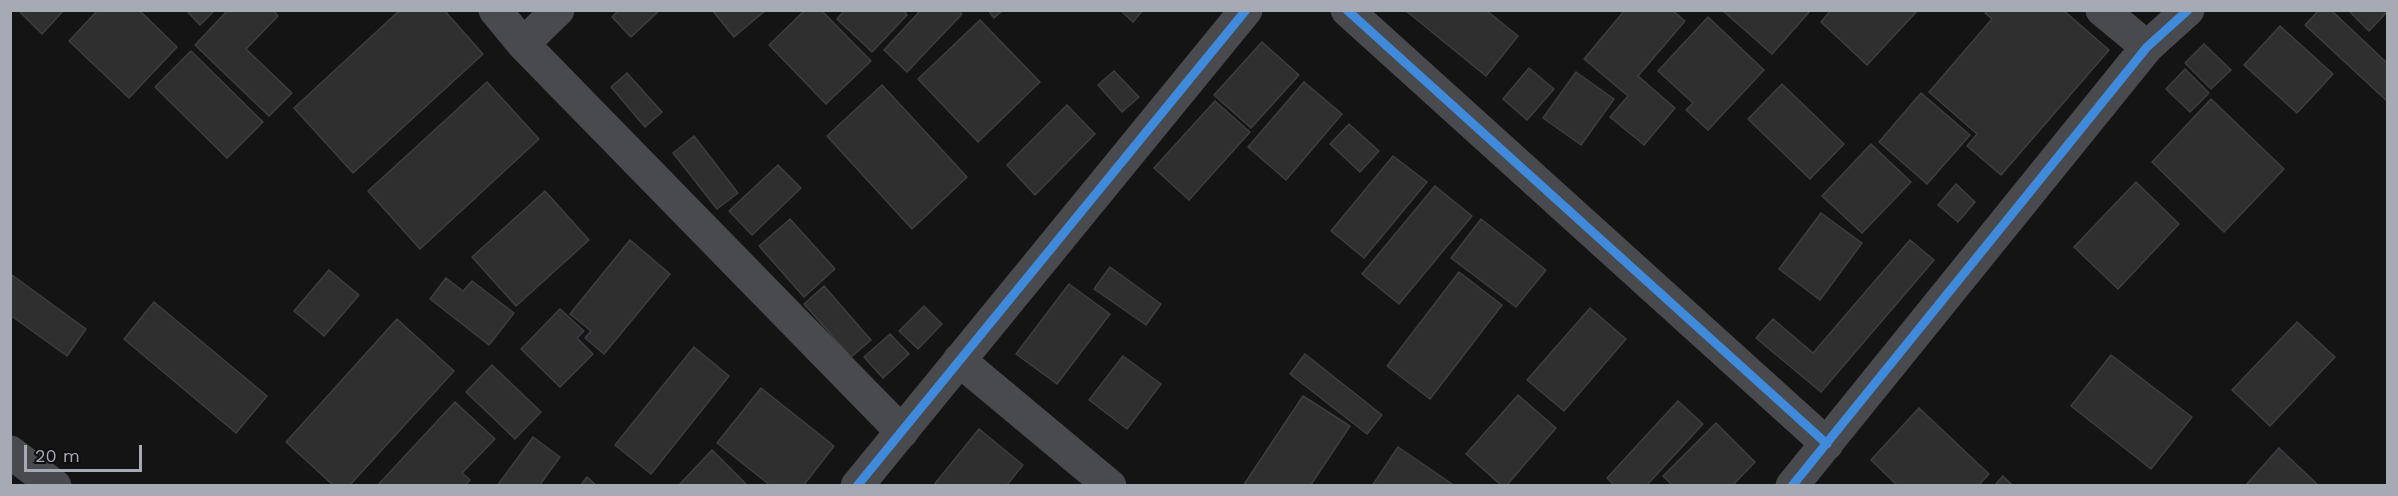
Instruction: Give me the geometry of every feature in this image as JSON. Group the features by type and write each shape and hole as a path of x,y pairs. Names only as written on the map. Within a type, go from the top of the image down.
{"street":[{"path":"495,10 523,44 902,432"},
{"path":"523,44 558,10"},
{"path":"857,486 1246,10"},
{"path":"1347,10 1827,444"},
{"path":"2102,10 2147,46"},
{"path":"1792,486 2147,46 2188,10"},
{"path":"959,360 1110,486"},
{"path":"10,452 55,486"}],"building":[{"path":"18,10 64,10 42,34"},
{"path":"98,10 139,10 177,47 129,98 69,41"},
{"path":"186,10 215,10 200,25"},
{"path":"228,10 273,10 278,16 246,49 292,93 269,116 195,45"},
{"path":"400,10 444,10 483,54 353,173 294,108"},
{"path":"619,10 660,10 631,37 612,17"},
{"path":"712,10 766,10 734,37"},
{"path":"805,10 821,10 871,61 826,104 769,45"},
{"path":"845,10 903,10 907,15 872,52 837,19"},
{"path":"921,10 958,10 962,14 907,72 884,50"},
{"path":"988,10 1003,10 994,18"},
{"path":"1120,10 1143,10 1133,22"},
{"path":"1405,10 1486,10 1518,36 1486,76"},
{"path":"1625,10 1672,10 1685,21 1638,76 1675,108 1644,145 1610,117 1628,96 1584,59"},
{"path":"1722,10 1811,10 1772,54"},
{"path":"1831,10 1918,10 1867,65 1821,22"},
{"path":"1987,10 2063,10 2109,50 2001,175 1967,146 1977,134 1929,92 1992,19 1985,13"},
{"path":"2319,10 2331,10 2388,64 2388,102 2305,25"},
{"path":"2348,10 2388,10 2388,11 2369,31"},
{"path":"1708,17 1764,70 1708,130 1686,110 1693,103 1658,71"},
{"path":"980,20 1040,82 978,142 918,79"},
{"path":"2280,26 2333,74 2297,113 2244,65"},
{"path":"1262,42 1299,75 1251,128 1214,95"},
{"path":"2204,44 2231,70 2211,89 2185,63"},
{"path":"191,51 263,122 227,158 155,87"},
{"path":"1529,68 1554,89 1527,120 1503,99"},
{"path":"2185,69 2209,93 2190,112 2166,89"},
{"path":"1114,71 1139,97 1122,112 1098,85"},
{"path":"1576,72 1614,99 1581,145 1543,118"},
{"path":"627,73 662,112 645,127 611,87"},
{"path":"487,82 539,139 420,249 368,191"},
{"path":"1304,82 1342,114 1286,180 1248,147"},
{"path":"1782,84 1844,144 1810,179 1748,119"},
{"path":"882,85 967,177 912,229 827,136"},
{"path":"1921,93 1970,135 1927,184 1879,142"},
{"path":"2211,99 2284,169 2224,232 2152,162"},
{"path":"1215,101 1250,132 1189,200 1154,168"},
{"path":"1067,105 1095,134 1035,195 1007,165"},
{"path":"1349,124 1379,151 1360,172 1330,144"},
{"path":"694,136 738,193 717,209 673,153"},
{"path":"1871,144 1911,182 1862,233 1822,196"},
{"path":"1393,156 1427,182 1364,258 1331,231"},
{"path":"778,165 801,188 752,235 729,211"},
{"path":"2136,182 2179,224 2118,289 2074,247"},
{"path":"1956,184 1975,202 1958,222 1938,205"},
{"path":"1435,186 1472,216 1399,304 1362,274"},
{"path":"545,191 589,240 516,306 472,257"},
{"path":"1821,213 1862,243 1820,300 1779,269"},
{"path":"790,219 835,269 804,297 759,246"},
{"path":"1481,219 1546,270 1516,307 1451,258"},
{"path":"630,240 670,274 604,354 585,338 591,331 570,314"},
{"path":"1910,240 1934,260 1821,392 1756,338 1773,319 1813,353"},
{"path":"1110,267 1161,304 1146,325 1094,289"},
{"path":"329,270 359,295 324,336 294,311"},
{"path":"1459,272 1502,305 1430,399 1387,366"},
{"path":"12,275 86,329 67,356 10,315"},
{"path":"446,278 463,291 472,281 514,313 489,345 430,299"},
{"path":"1069,284 1110,314 1057,384 1016,354"},
{"path":"824,286 871,340 851,357 804,304"},
{"path":"154,302 267,396 236,433 124,339"},
{"path":"924,306 942,324 918,349 899,331"},
{"path":"1590,308 1626,339 1564,411 1527,380"},
{"path":"560,309 584,331 577,338 593,354 560,387 521,349"},
{"path":"397,319 454,371 349,486 334,486 286,442"},
{"path":"2297,322 2335,357 2270,426 2232,390"},
{"path":"890,334 909,354 883,378 864,357"},
{"path":"694,347 729,376 651,474 615,445"},
{"path":"1305,354 1382,415 1367,434 1290,374"},
{"path":"2111,355 2192,417 2151,469 2071,406"},
{"path":"1123,356 1161,384 1127,429 1089,400"},
{"path":"492,365 541,412 515,439 466,392"},
{"path":"761,388 834,446 803,486 771,486 717,443"},
{"path":"1518,395 1556,428 1506,486 1502,486 1466,454"},
{"path":"1303,396 1350,426 1310,486 1243,486"},
{"path":"1678,401 1703,424 1646,486 1615,486 1607,478"},
{"path":"455,402 495,439 462,473 470,480 465,486 377,486"},
{"path":"1919,408 1989,474 1978,486 1898,486 1871,460"},
{"path":"1716,423 1755,462 1732,486 1673,486 1663,476"},
{"path":"979,429 1023,465 1006,486 933,486"},
{"path":"533,437 560,457 539,486 497,486"},
{"path":"1398,447 1455,486 1372,486"},
{"path":"2279,448 2319,486 2245,486"},
{"path":"712,450 747,485 678,486"},
{"path":"2003,476 2013,486 1994,486"},
{"path":"587,477 597,486 580,486"}],"cycle path":[{"path":"857,486 1246,10"},
{"path":"1347,10 1827,444"},
{"path":"1792,486 2147,47 2188,10"}]}
